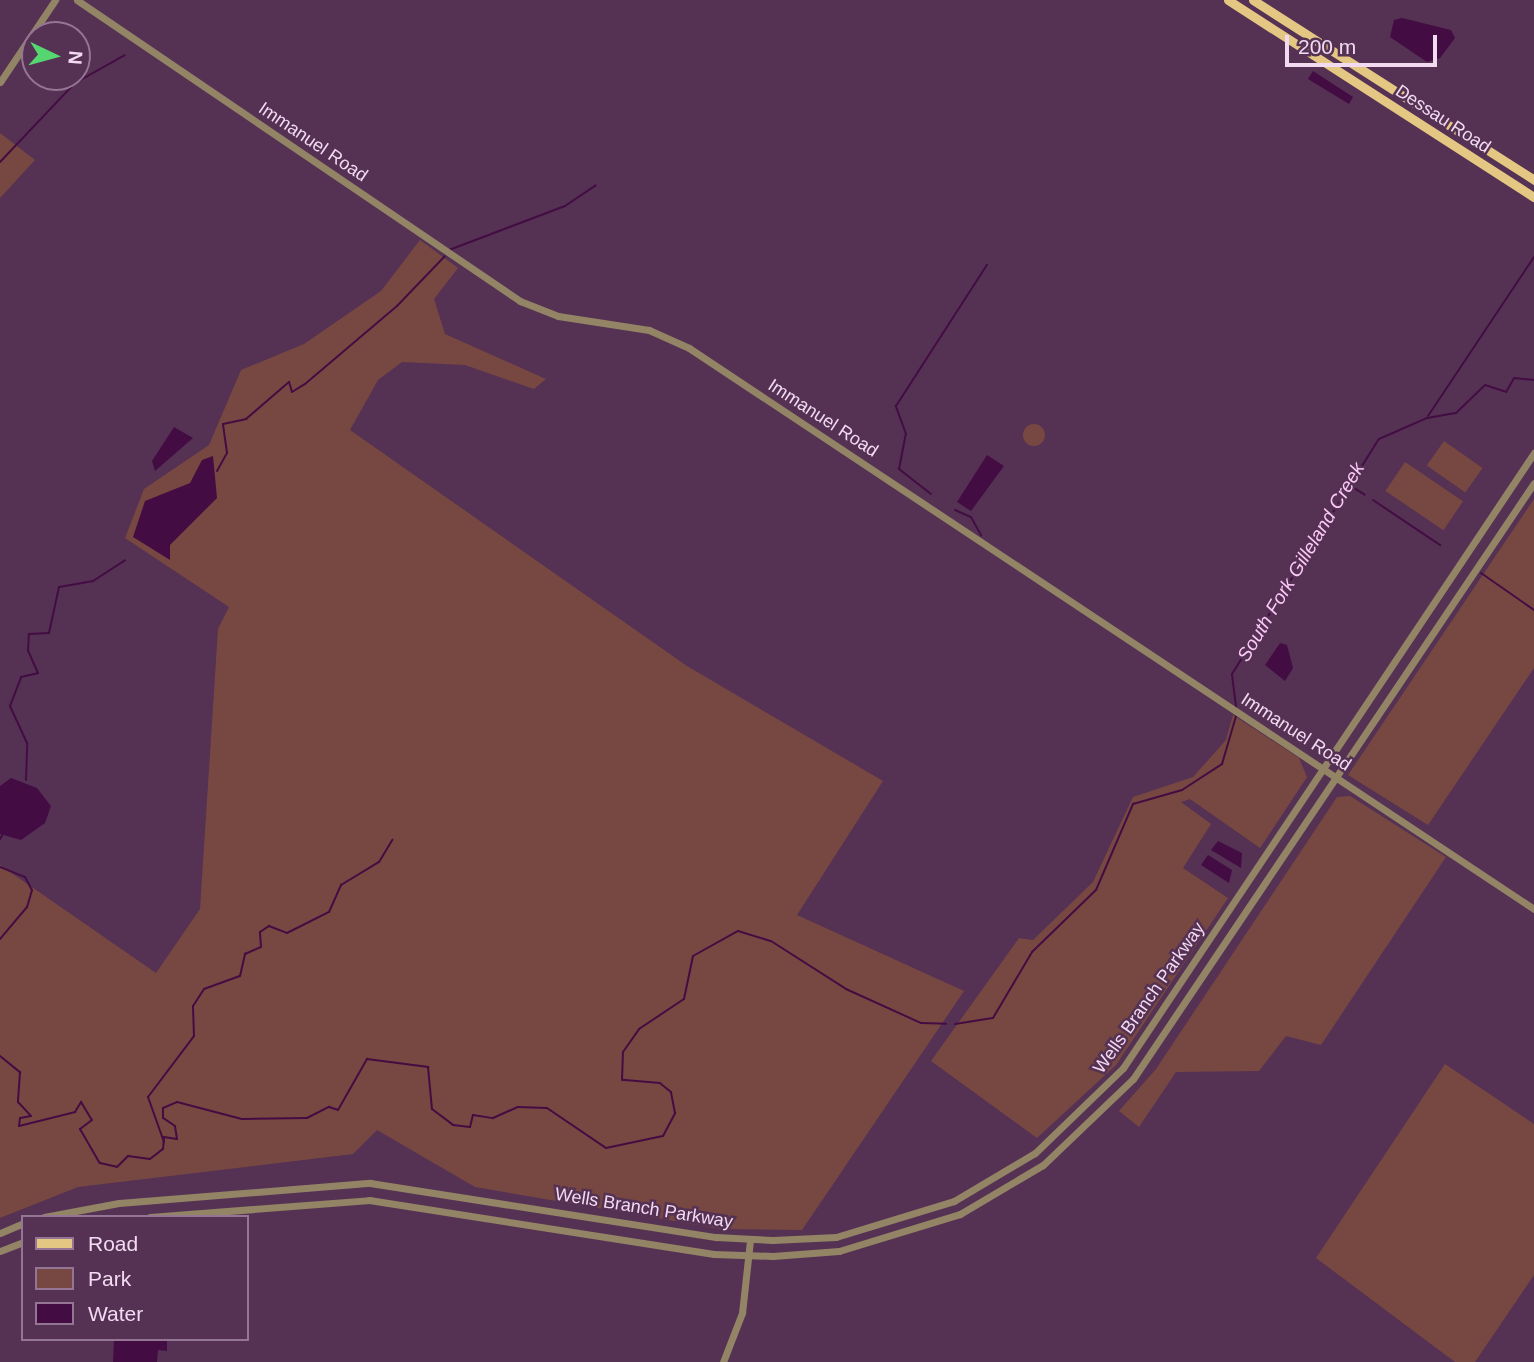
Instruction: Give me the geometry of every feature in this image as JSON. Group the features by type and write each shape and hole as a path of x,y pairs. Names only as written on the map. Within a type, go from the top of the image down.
{"main road":[{"name":"Dessau Road","path":"1228,0 1534,197"},
{"name":"Dessau Road","path":"1253,0 1534,180"}],"street":[{"path":"0,82 55,0"},
{"name":"Immanuel Road","path":"77,0 503,291 545,312 649,330 682,344 1534,909"},
{"name":"Wells Branch Parkway","path":"56,1215 145,1200 370,1183 750,1240 836,1237 913,1218 1001,1176 1072,1123 1158,1019 1462,561 1531,466 1534,453"},
{"name":"Wells Branch Parkway","path":"176,1215 369,1200 750,1256 839,1251 917,1231 960,1214 1053,1157 1133,1079 1534,483"},
{"path":"1462,561 1475,570"},
{"path":"0,1233 21,1224"},
{"path":"723,1362 742,1313 750,1240"},
{"path":"0,1251 21,1243"}],"green space":[{"path":"0,133 35,160 0,198"},
{"path":"420,240 458,268 434,299 445,334 546,379 534,389 465,365 402,362 378,380 350,430 687,666 883,781 797,915 964,991 802,1230 721,1229 475,1187 377,1130 353,1154 78,1187 0,1218 0,865 156,973 200,909 218,629 229,607 125,538 144,489 209,445 241,370 304,344 381,291"},
{"path":"1034,424 1042,427 1045,435 1042,443 1034,446 1026,443 1023,435 1026,427"},
{"path":"1444,441 1483,468 1465,493 1427,466"},
{"path":"1405,462 1463,501 1443,530 1385,491"},
{"path":"1534,499 1534,668 1428,825 1348,775"},
{"path":"1233,715 1299,758 1307,777 1260,848 1190,799 1181,802 1211,824 1183,868 1228,898 1116,1065 1037,1138 931,1061 1019,938 1033,940 1093,882 1133,797 1193,777 1226,740"},
{"path":"1350,796 1446,857 1321,1045 1286,1036 1259,1071 1176,1072 1139,1127 1119,1111 1156,1069 1337,797"},
{"path":"1445,1064 1534,1124 1534,1275 1475,1362 1455,1362 1316,1258"}],"water":[{"path":"1402,18 1451,30 1455,38 1440,58 1427,62 1390,37 1394,20"},
{"path":"1313,71 1353,97 1349,104 1308,79"},
{"path":"174,427 193,438 155,471 152,461"},
{"path":"987,455 1004,466 971,511 957,502"},
{"path":"213,456 217,498 170,545 170,560 133,537 145,501 190,483 202,460"},
{"path":"1280,643 1287,645 1293,668 1285,681 1265,665"},
{"path":"11,778 37,788 51,806 45,823 21,840 0,834 0,786"},
{"path":"1218,841 1242,853 1241,868 1211,850"},
{"path":"1208,855 1232,870 1229,883 1201,865"},
{"path":"114,1341 167,1341 167,1351 158,1350 157,1362 113,1362"}],"waterway":[{"path":"0,162 75,83 125,55"},
{"path":"449,250 565,206 596,185"},
{"path":"217,471 227,453 223,424 246,419 289,382 292,392 305,384 397,306 445,256"},
{"path":"1428,416 1534,257"},
{"path":"931,494 899,469 906,434 896,406 987,265"},
{"name":"South Fork Gilleland Creek","path":"1236,707 1232,674 1379,439 1427,418 1456,413 1485,385 1506,392 1514,378 1534,380"},
{"path":"1346,483 1365,495"},
{"path":"1373,500 1440,545"},
{"path":"955,510 971,517 981,535"},
{"path":"26,780 27,743 10,706 21,677 38,673 28,651 29,634 49,633 59,587 93,581 125,560"},
{"path":"1481,573 1534,610"},
{"name":"South Fork Gilleland Creek","path":"955,1024 993,1018 1032,952 1096,890 1133,804 1182,790 1222,764 1236,716"},
{"path":"0,839 3,834"},
{"path":"164,1142 148,1097 194,1036 193,1006 204,989 240,976 245,954 261,947 260,932 269,926 287,933 329,912 341,885 379,862 392,840"},
{"path":"0,867 25,877 32,890 27,907 0,939"},
{"name":"South Fork Gilleland Creek","path":"0,1056 20,1072 18,1102 31,1116 20,1118 19,1126 75,1112 81,1102 92,1120 80,1129 100,1163 117,1167 128,1156 150,1159 163,1149 164,1137 177,1139 175,1126 163,1118 163,1108 177,1102 242,1119 307,1118 329,1107 338,1110 367,1059 428,1067 432,1109 453,1125 470,1127 473,1115 493,1118 518,1107 547,1108 606,1148 663,1136 675,1113 671,1092 660,1083 622,1080 623,1052 639,1029 684,999 693,956 738,931 771,941 846,989 921,1023 946,1024"}]}
